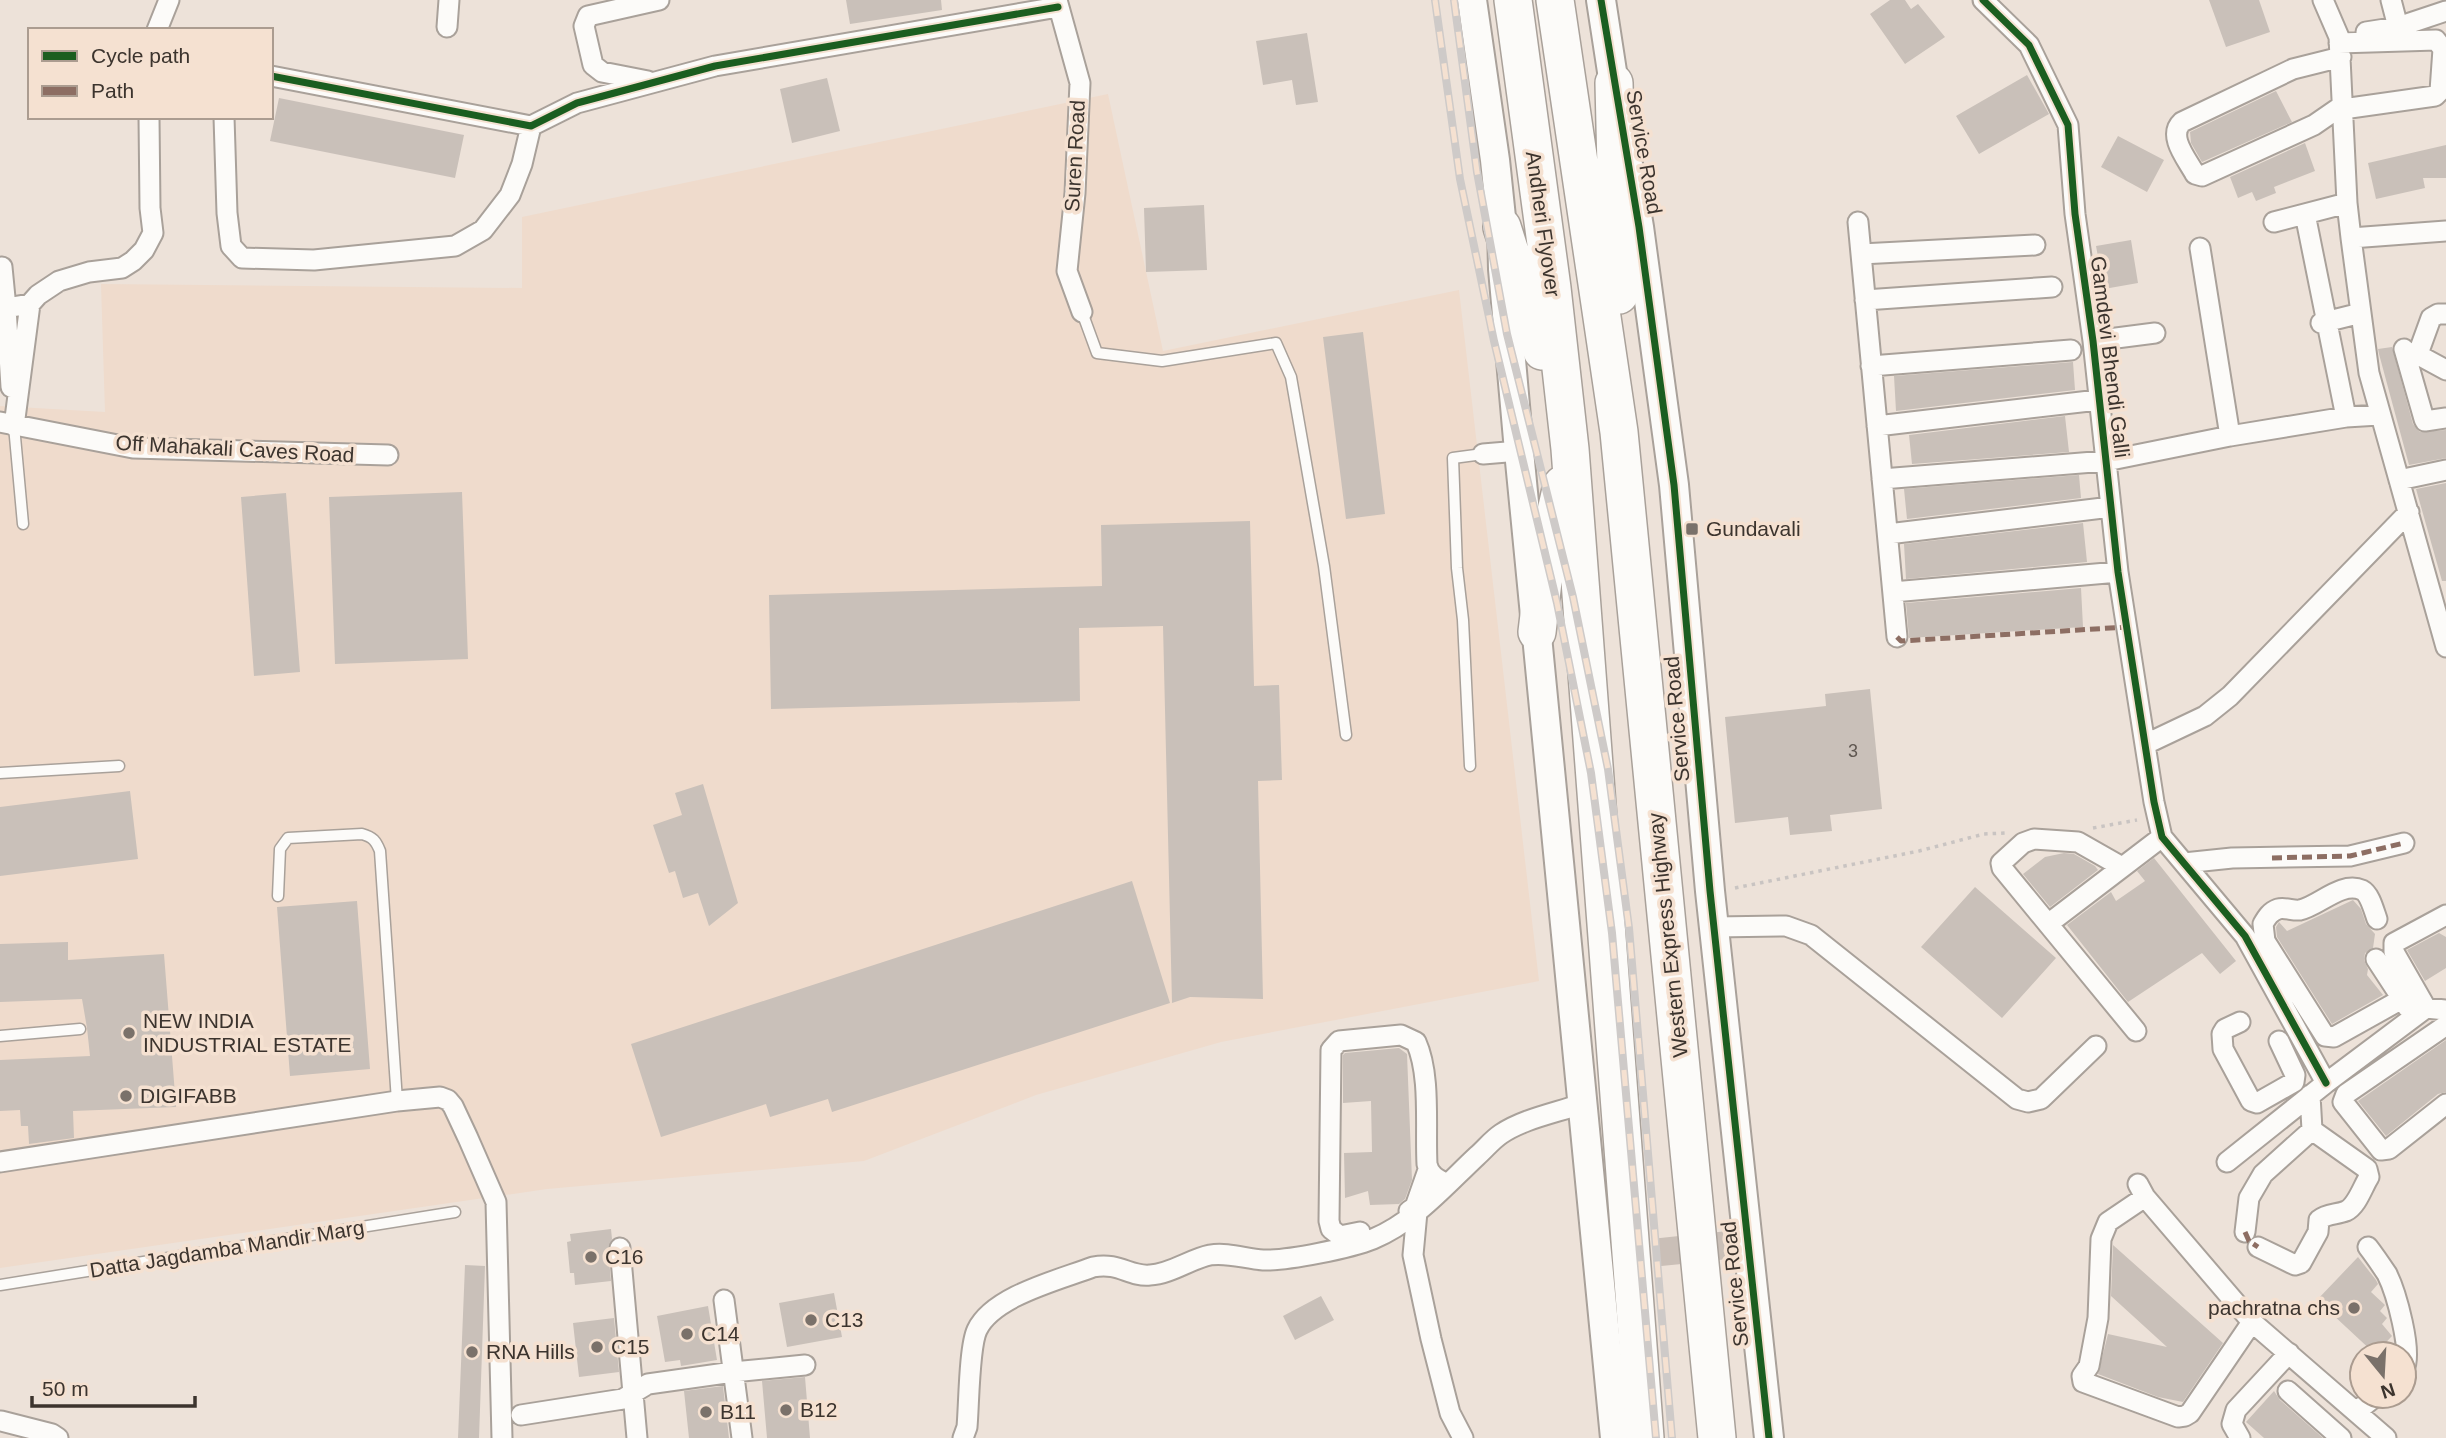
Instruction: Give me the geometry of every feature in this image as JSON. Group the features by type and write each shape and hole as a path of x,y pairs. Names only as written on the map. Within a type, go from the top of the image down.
{"highway":[{"name":"Andheri Flyover","path":"1513,0 1552,288 1570,449"},
{"path":"1555,0 1619,432"},
{"path":"1614,83 1619,278 1619,432"},
{"path":"1502,228 1538,335 1552,397 1570,449 1645,1438"},
{"name":"Western Express Highway","path":"1619,432 1717,1438"},
{"path":"1537,632 1546,556 1570,449"}],"street":[{"path":"158,28 169,0"},
{"path":"447,27 449,0"},
{"path":"656,83 602,72 593,65 584,26 587,16 659,0"},
{"path":"1472,0 1502,228 1519,451 1615,1438"},
{"name":"Service Road","path":"1601,0 1639,227 1674,485 1714,927 1769,1438"},
{"name":"Gamdevi Bhendi Galli","path":"1983,0 2029,45 2068,125 2075,214 2118,572 2154,802 2162,837"},
{"path":"2323,0 2340,46 2347,203 2369,373 2444,637"},
{"path":"2391,0 2398,27"},
{"path":"273,76 531,125 577,103 715,66 1058,4"},
{"name":"Suren Road","path":"1058,4 1080,83 1075,193 1067,271 1082,312"},
{"path":"2340,46 2436,40 2442,49 2440,91 2435,96 2343,107 2314,125 2202,176 2194,174 2175,135 2177,126 2182,122 2340,46 2446,11"},
{"path":"7,424 30,304 59,281 89,272 122,268 144,250 153,233 149,208 149,119"},
{"path":"224,119 227,213 231,246 242,258 314,260 455,246 483,230 510,195 522,164 531,125"},
{"path":"2274,222 2347,203"},
{"path":"2305,214 2336,382 2346,417"},
{"path":"1858,222 1898,637"},
{"path":"2351,238 2446,232"},
{"path":"1861,254 2035,245"},
{"path":"2200,248 2230,436"},
{"path":"2,267 11,389"},
{"path":"1865,300 2052,287"},
{"path":"6,308 30,304"},
{"path":"2324,322 2361,313"},
{"path":"2446,314 2431,318 2419,351 2422,358 2446,370"},
{"path":"2092,341 2155,333"},
{"path":"2404,349 2424,419 2446,418"},
{"path":"1871,366 2071,350"},
{"path":"2336,382 2369,373"},
{"path":"1877,426 2098,400"},
{"path":"1882,479 2106,461 2230,436 2346,417 2379,415"},
{"name":"Off Mahakali Caves Road","path":"7,424 133,448 388,455"},
{"path":"1483,454 1519,451"},
{"path":"2399,480 2446,470"},
{"path":"1888,534 2111,507"},
{"path":"2146,744 2205,716 2231,696 2409,512"},
{"path":"1893,592 2118,572"},
{"path":"2048,924 2162,837 2245,936 2302,1039 2318,1089 2312,1130 2263,1174 2249,1198 2251,1240 2295,1265 2301,1263 2318,1232 2319,1220 2325,1215 2346,1211 2351,1207 2369,1177 2367,1169 2312,1130"},
{"path":"2122,867 2078,842 2034,839 2023,843 2001,860 2001,866 2136,1031"},
{"path":"2184,863 2232,858 2350,856 2404,843"},
{"path":"2377,919 2362,890 2340,891 2301,910 2281,908 2269,914 2263,924 2265,941 2325,1036 2334,1037 2402,999"},
{"path":"2429,1012 2394,952 2394,943 2446,915"},
{"path":"1714,927 1786,926 1811,935 2017,1099 2028,1102 2041,1099 2095,1046"},
{"path":"2376,959 2402,999 2429,1012"},
{"path":"2258,1182 2232,1159 2318,1089 2429,1012"},
{"path":"2240,1022 2221,1034 2224,1049 2251,1101 2257,1103 2294,1082 2295,1075 2279,1041 2302,1039"},
{"path":"2446,1027 2346,1094 2343,1102 2381,1150 2389,1149 2446,1104"},
{"path":"1401,1035 1416,1042 1422,1056 1424,1072 1428,1170 1415,1207 1389,1226 1340,1236 1331,1229 1331,1049 1339,1041 1401,1035"},
{"path":"0,1162 397,1101 440,1097 448,1100 496,1202 502,1438"},
{"path":"2266,1098 2281,1120"},
{"path":"962,1438 967,1427 976,1331 989,1314 1007,1301 1093,1267 1117,1266 1143,1276 1155,1275 1207,1256 1220,1254 1280,1260 1370,1240 1394,1230 1417,1212 1501,1134 1581,1104"},
{"path":"1428,1170 1447,1184"},
{"path":"2252,1322 2190,1413 2185,1416 2178,1417 2090,1387 2083,1382 2082,1376 2089,1366 2098,1318 2101,1239 2108,1222 2141,1190 2252,1322 2386,1438"},
{"path":"1417,1212 1413,1255 1450,1413 1463,1438"},
{"path":"2368,1247 2388,1277 2407,1340"},
{"path":"620,1248 636,1438"},
{"path":"724,1300 741,1438"},
{"path":"2240,1438 2232,1424 2236,1410 2289,1353"},
{"path":"521,1415 623,1399 648,1384 733,1371 805,1365"},
{"path":"2288,1391 2341,1438"},
{"path":"1,1421 52,1434 58,1438"}],"lane":[{"path":"1082,312 1097,353 1162,361 1276,343 1294,390 1325,566 1346,735"},
{"path":"7,424 23,524"},
{"path":"1470,766 1453,458 1483,454"},
{"path":"0,774 119,766"},
{"path":"278,896 280,849 288,838 362,834 371,837 376,843 380,851 397,1101"},
{"path":"0,1036 80,1029"},
{"name":"Datta Jagdamba Mandir Marg","path":"0,1285 455,1212"}],"path":[{"path":"2086,828 2139,820"},
{"path":"1738,887 1919,851 1984,835 2016,831"}],"shaded area":[{"path":"1108,94 1163,351 1459,290 1539,981 1221,1042 1036,1095 864,1161 547,1189 0,1268 0,406 105,412 101,284 522,288 522,217"}],"building":[{"path":"846,0 941,0 942,10 850,24"},
{"path":"1890,0 1905,0 1911,9 1918,4 1945,37 1905,64 1870,14"},
{"path":"2209,0 2259,0 2270,32 2226,47"},
{"path":"1307,33 1318,102 1296,105 1292,80 1263,85 1256,41"},
{"path":"2027,75 2049,114 1979,154 1956,116"},
{"path":"827,78 840,131 792,143 780,89"},
{"path":"2276,91 2292,122 2202,162 2191,143 2190,132"},
{"path":"279,98 464,135 455,178 270,141"},
{"path":"2118,136 2164,160 2147,192 2101,167"},
{"path":"2305,143 2315,171 2274,187 2276,193 2256,201 2252,192 2238,198 2230,177"},
{"path":"2446,145 2446,178 2423,178 2425,188 2376,199 2368,163"},
{"path":"1204,205 1207,270 1146,272 1144,208"},
{"path":"2131,240 2138,283 2104,289 2096,246"},
{"path":"1363,332 1385,514 1346,519 1323,337"},
{"path":"2392,347 2413,424 2420,432 2446,430 2446,458 2409,465 2378,349"},
{"path":"2073,362 2075,390 1896,411 1894,376"},
{"path":"2065,416 2069,452 1912,464 1909,435"},
{"path":"2079,475 2081,498 1907,519 1904,489"},
{"path":"2446,483 2446,581 2442,581 2416,489"},
{"path":"462,492 468,659 335,664 329,497"},
{"path":"286,493 300,672 254,676 241,497"},
{"path":"1250,521 1254,686 1279,685 1282,780 1258,781 1263,999 1190,997 1172,1003 1163,626 1079,628 1080,701 771,709 769,595 1102,586 1101,525"},
{"path":"2083,523 2087,562 1906,579 1904,544"},
{"path":"2081,588 2083,627 1909,638 1906,603"},
{"path":"1870,689 1882,809 1830,815 1832,831 1790,835 1788,817 1735,823 1725,717 1826,706 1825,694"},
{"path":"703,784 738,903 709,926 698,893 683,898 675,871 669,873 653,825 682,815 675,793"},
{"path":"130,791 138,859 0,876 0,807"},
{"path":"2074,854 2098,870 2050,907 2023,874 2045,857"},
{"path":"2154,858 2236,961 2220,974 2202,953 2128,1002 2067,925 2111,892 2116,901 2145,881 2137,871"},
{"path":"1132,881 1170,1003 832,1112 828,1099 770,1117 766,1104 661,1137 631,1044"},
{"path":"1975,887 2056,958 2002,1018 1921,947"},
{"path":"2353,900 2361,909 2366,924 2375,934 2373,948 2365,953 2364,960 2368,969 2367,975 2383,995 2332,1024 2277,937 2276,927 2279,922 2287,931"},
{"path":"357,901 370,1069 290,1076 277,907"},
{"path":"2439,933 2446,937 2446,968 2425,981 2407,950"},
{"path":"68,942 68,960 164,954 176,1107 73,1111 74,1138 29,1144 28,1126 21,1126 20,1110 0,1111 0,1060 90,1056 87,1028 82,999 0,1002 0,944"},
{"path":"2446,1040 2446,1092 2438,1094 2386,1136 2358,1101"},
{"path":"1399,1048 1407,1054 1412,1180 1405,1199 1399,1204 1370,1205 1368,1191 1345,1198 1344,1153 1372,1152 1371,1101 1343,1103 1343,1055"},
{"name":"C16","path":"611,1229 612,1239 608,1249 611,1281 575,1285 574,1273 570,1273 567,1242 571,1241 570,1234"},
{"path":"2113,1245 2223,1343 2183,1402 2158,1397 2098,1374 2108,1334 2167,1347 2111,1296"},
{"name":"pachratna chs","path":"2358,1257 2378,1284 2371,1292 2385,1305 2380,1311 2387,1318 2382,1324 2392,1336 2388,1340 2360,1340 2317,1300"},
{"name":"RNA Hills","path":"465,1265 485,1266 479,1438 458,1438"},
{"name":"C13","path":"834,1293 842,1337 787,1347 779,1303"},
{"path":"1321,1296 1334,1320 1295,1340 1283,1316"},
{"name":"C14","path":"708,1306 717,1360 681,1366 680,1360 665,1362 657,1316"},
{"name":"C15","path":"614,1318 619,1372 579,1377 573,1323"},
{"name":"B12","path":"805,1377 810,1438 767,1438 762,1381"},
{"name":"B11","path":"723,1386 729,1438 689,1438 684,1391"},
{"path":"2274,1391 2280,1400 2323,1438 2264,1438 2246,1422"}],"tunnel":[{"path":"1613,1257 1748,1243"}],"railway":[{"path":"1435,0 1460,179 1494,341 1557,603 1591,773 1612,933 1656,1438"},
{"path":"1454,0 1477,172 1507,334 1573,597 1608,769 1629,928 1672,1438"}],"marked path":[{"path":"1897,637 1901,641 2127,627"},
{"path":"2272,858 2350,856 2404,843"},
{"path":"2245,1232 2249,1241 2258,1247"}],"cycle path":[{"path":"1601,0 1639,227 1674,485 1710,891 1769,1438"},
{"path":"1983,0 2029,45 2068,125 2075,214 2093,341 2118,572 2154,802 2162,837 2245,936 2326,1083"},
{"path":"273,76 531,126 577,103 715,66 1058,7"}],"place":[{"name":"Gundavali","path":"1692,529"},
{"name":"NEW INDIA INDUSTRIAL ESTATE","path":"129,1033"},
{"name":"DIGIFABB","path":"126,1096"},
{"name":"C16","path":"591,1257"},
{"name":"pachratna chs","path":"2354,1308"},
{"name":"C13","path":"811,1320"},
{"name":"C14","path":"687,1334"},
{"name":"C15","path":"597,1347"},
{"name":"RNA Hills","path":"472,1352"},
{"name":"B12","path":"786,1410"},
{"name":"B11","path":"706,1412"}]}
